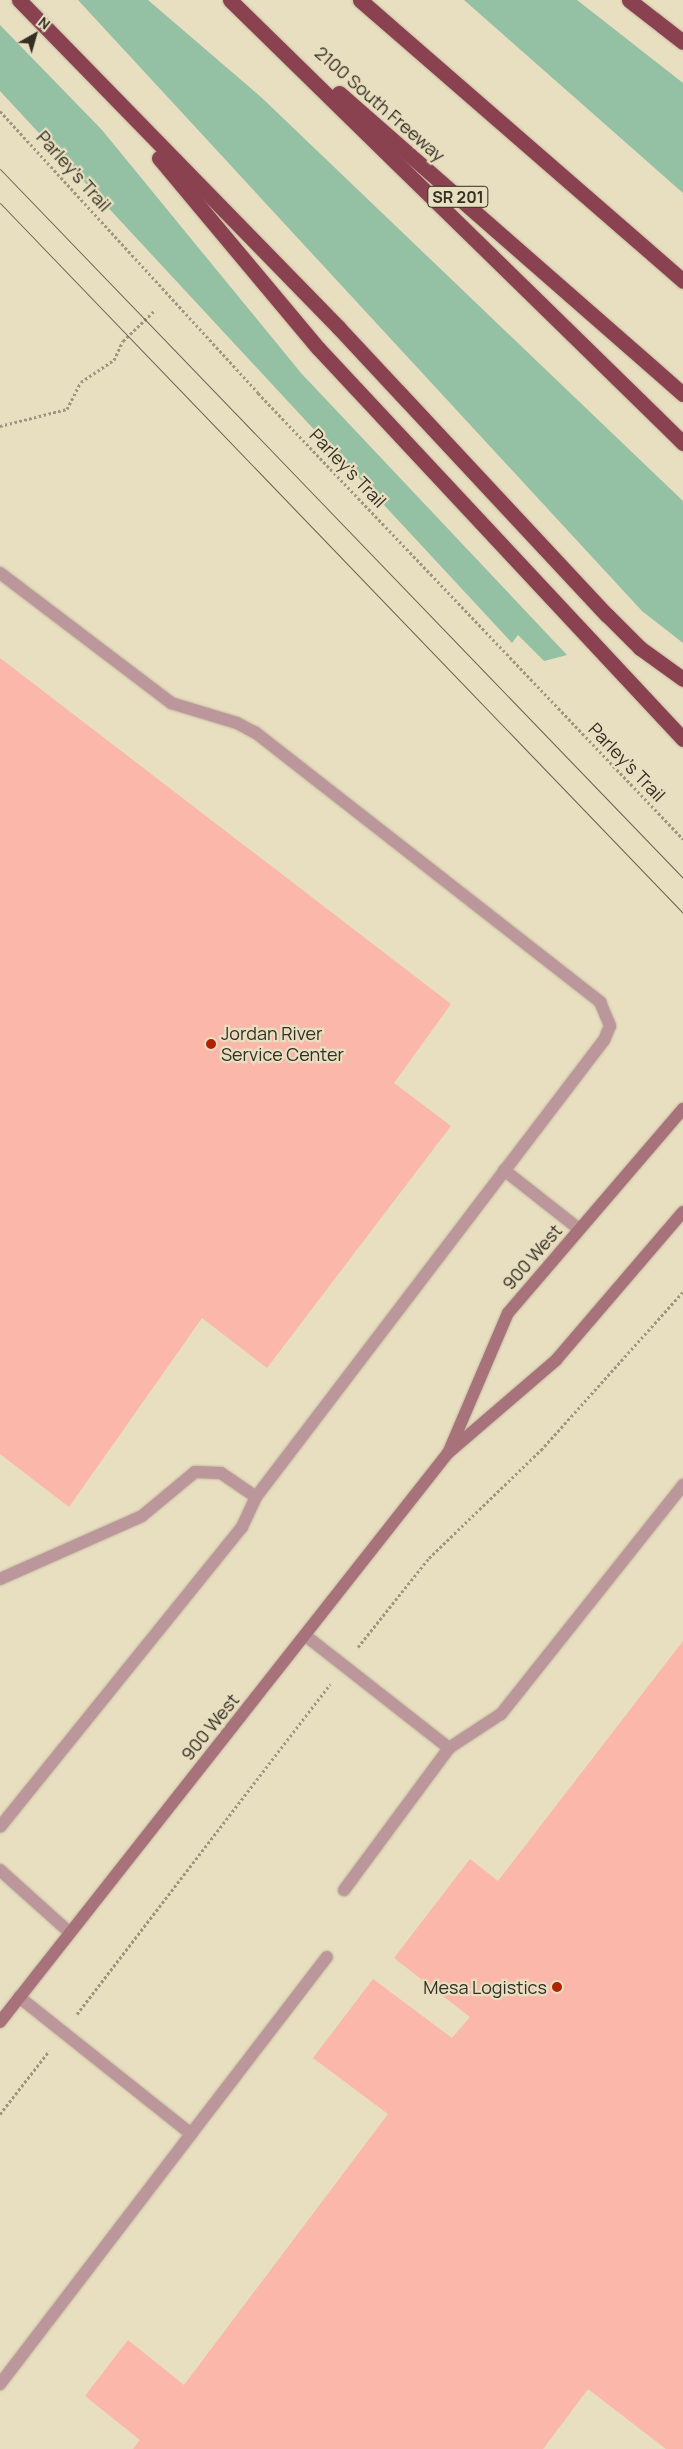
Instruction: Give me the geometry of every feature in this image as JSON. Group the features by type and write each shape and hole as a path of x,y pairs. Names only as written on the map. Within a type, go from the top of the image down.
{"highway":[{"path":"19,0 338,327 607,615 640,648 683,679"},
{"path":"231,0 683,443"},
{"name":"2100 South Freeway","path":"231,0 683,394"},
{"path":"360,0 683,281"},
{"path":"629,0 683,42"},
{"path":"88,72 318,348 683,738"}],"main road":[{"name":"900 West","path":"448,1453 508,1313 683,1109"},
{"name":"900 West","path":"0,2022 69,1932 306,1636 448,1453 556,1360 683,1212"}],"lane":[{"path":"0,573 171,703 237,723 256,734 600,1002 610,1026 604,1040 256,1497 242,1527 0,1827"},
{"path":"504,1170 579,1229"},
{"path":"0,1580 142,1516 195,1472 222,1473 256,1497"},
{"path":"344,1890 449,1748 501,1714 683,1485"},
{"path":"306,1636 449,1748"},
{"path":"0,1870 69,1932"},
{"path":"0,2384 326,1957"},
{"path":"19,1997 191,2134"}],"path":[{"name":"Parley's Trail","path":"0,111 258,393 683,839"},
{"path":"0,426 67,410 81,382 114,360 123,341 154,311"},
{"path":"0,2114 344,1665 429,1558 541,1450 683,1292"}],"green space":[{"path":"78,0 148,0 262,98 683,501 683,643 642,611"},
{"path":"464,0 577,0 683,83 683,193"},
{"path":"0,25 102,130 301,373 567,655 544,661 518,635 512,643 0,91"}],"building":[{"name":"Jordan River Service Center","path":"0,658 451,1004 394,1083 451,1126 267,1368 202,1318 69,1507 0,1454"},
{"path":"683,1641 683,2449 666,2449 588,2389 543,2449 133,2449 140,2440 85,2396 128,2340 184,2385 388,2114 313,2058 373,1979 452,2038 470,2017 394,1958 470,1859 498,1881"}],"tram line":[{"path":"0,169 683,878"},
{"path":"0,203 683,913"}],"place":[{"name":"Jordan River Service Center","path":"211,1044"},
{"name":"Mesa Logistics","path":"557,1987"}]}
